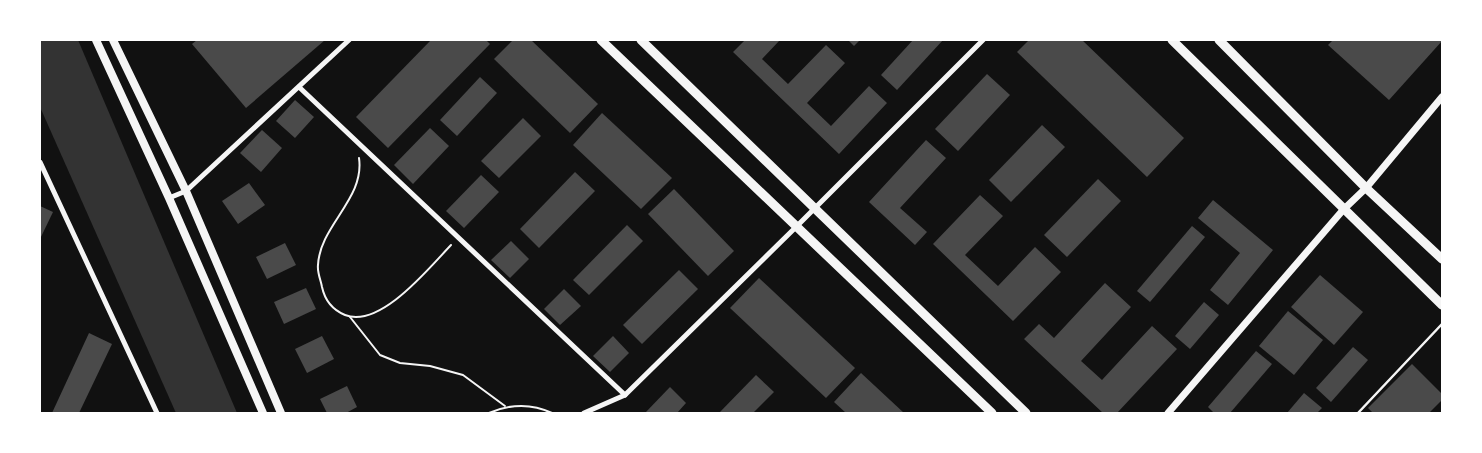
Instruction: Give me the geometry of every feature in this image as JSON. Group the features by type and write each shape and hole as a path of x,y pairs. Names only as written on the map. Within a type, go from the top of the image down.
{"main road":[{"path":"96,40 169,198 263,413"},
{"path":"113,40 186,191 281,413"},
{"path":"601,40 992,413"},
{"path":"641,40 1026,413"},
{"path":"1172,40 1343,210 1442,305"},
{"path":"1218,40 1366,188 1442,259"}],"street":[{"path":"169,198 186,191 300,88 349,40"},
{"path":"584,413 624,395 815,209 983,40"},
{"path":"300,88 624,395"},
{"path":"1168,413 1343,210 1366,188 1442,97"},
{"path":"40,162 157,413"}],"lane":[{"path":"1358,413 1442,324"}],"path":[{"path":"359,158 361,169 352,196 326,233 317,266 323,292 334,311 350,317 374,313 389,306 452,245"},
{"path":"350,317 380,354 400,363 430,366 463,375 505,406"},
{"path":"489,413 505,406 528,406 552,413"}],"shaded area":[{"path":"40,40 78,40 237,413 176,413 40,107"}],"building":[{"path":"197,40 325,40 246,108 192,44"},
{"path":"431,40 486,40 490,44 388,148 356,117"},
{"path":"513,40 531,40 598,104 570,133 494,59"},
{"path":"745,40 780,40 762,59 788,84 826,45 845,63 807,103 831,126 869,86 887,103 839,154 733,52"},
{"path":"848,40 860,40 854,46"},
{"path":"913,40 943,40 897,90 881,75"},
{"path":"1029,40 1082,40 1184,138 1147,177 1017,52"},
{"path":"1333,40 1442,41 1389,100 1328,45"},
{"path":"987,74 1010,95 958,151 935,129"},
{"path":"480,77 497,93 457,136 440,120"},
{"path":"295,100 314,117 295,138 276,121"},
{"path":"602,113 672,178 641,209 573,145"},
{"path":"523,118 541,136 499,178 481,161"},
{"path":"1042,125 1065,147 1011,202 989,180"},
{"path":"430,128 449,146 413,184 394,165"},
{"path":"262,130 282,148 261,172 240,153"},
{"path":"926,140 946,158 900,208 927,232 915,245 869,202"},
{"path":"575,172 595,191 539,248 520,229"},
{"path":"481,175 499,192 464,228 446,211"},
{"path":"1098,179 1121,201 1067,257 1044,235"},
{"path":"249,183 265,205 238,224 222,201"},
{"path":"674,189 734,251 708,276 648,214"},
{"path":"980,195 1003,216 965,255 998,286 1035,247 1061,272 1013,321 933,244"},
{"path":"1213,200 1273,250 1228,305 1210,290 1240,253 1198,218"},
{"path":"40,206 53,212 40,239"},
{"path":"627,225 643,241 589,295 573,280"},
{"path":"1192,226 1205,237 1150,302 1137,291"},
{"path":"511,241 529,259 510,278 491,260"},
{"path":"285,243 296,265 267,279 256,257"},
{"path":"679,270 698,289 642,344 623,325"},
{"path":"1320,275 1363,312 1334,345 1291,307"},
{"path":"759,278 855,368 826,398 730,308"},
{"path":"1105,283 1131,307 1081,361 1102,380 1152,326 1177,349 1117,413 1103,413 1024,339 1039,324 1054,338"},
{"path":"306,288 316,309 284,324 274,302"},
{"path":"564,289 581,306 560,325 544,309"},
{"path":"1204,302 1219,315 1190,349 1175,336"},
{"path":"1288,311 1323,340 1294,375 1259,346"},
{"path":"89,333 112,344 79,413 52,413"},
{"path":"322,336 334,359 307,373 295,349"},
{"path":"613,336 629,353 610,372 593,356"},
{"path":"1353,347 1368,360 1331,402 1316,388"},
{"path":"1256,351 1272,364 1230,413 1214,413 1208,407"},
{"path":"1412,364 1442,394 1442,400 1429,413 1373,413 1368,408"},
{"path":"861,373 904,413 846,413 834,402"},
{"path":"756,375 774,392 753,413 719,413"},
{"path":"347,386 357,407 346,413 327,413 320,399"},
{"path":"670,387 686,403 677,413 645,413"},
{"path":"1304,393 1322,408 1317,413 1287,413"}]}
